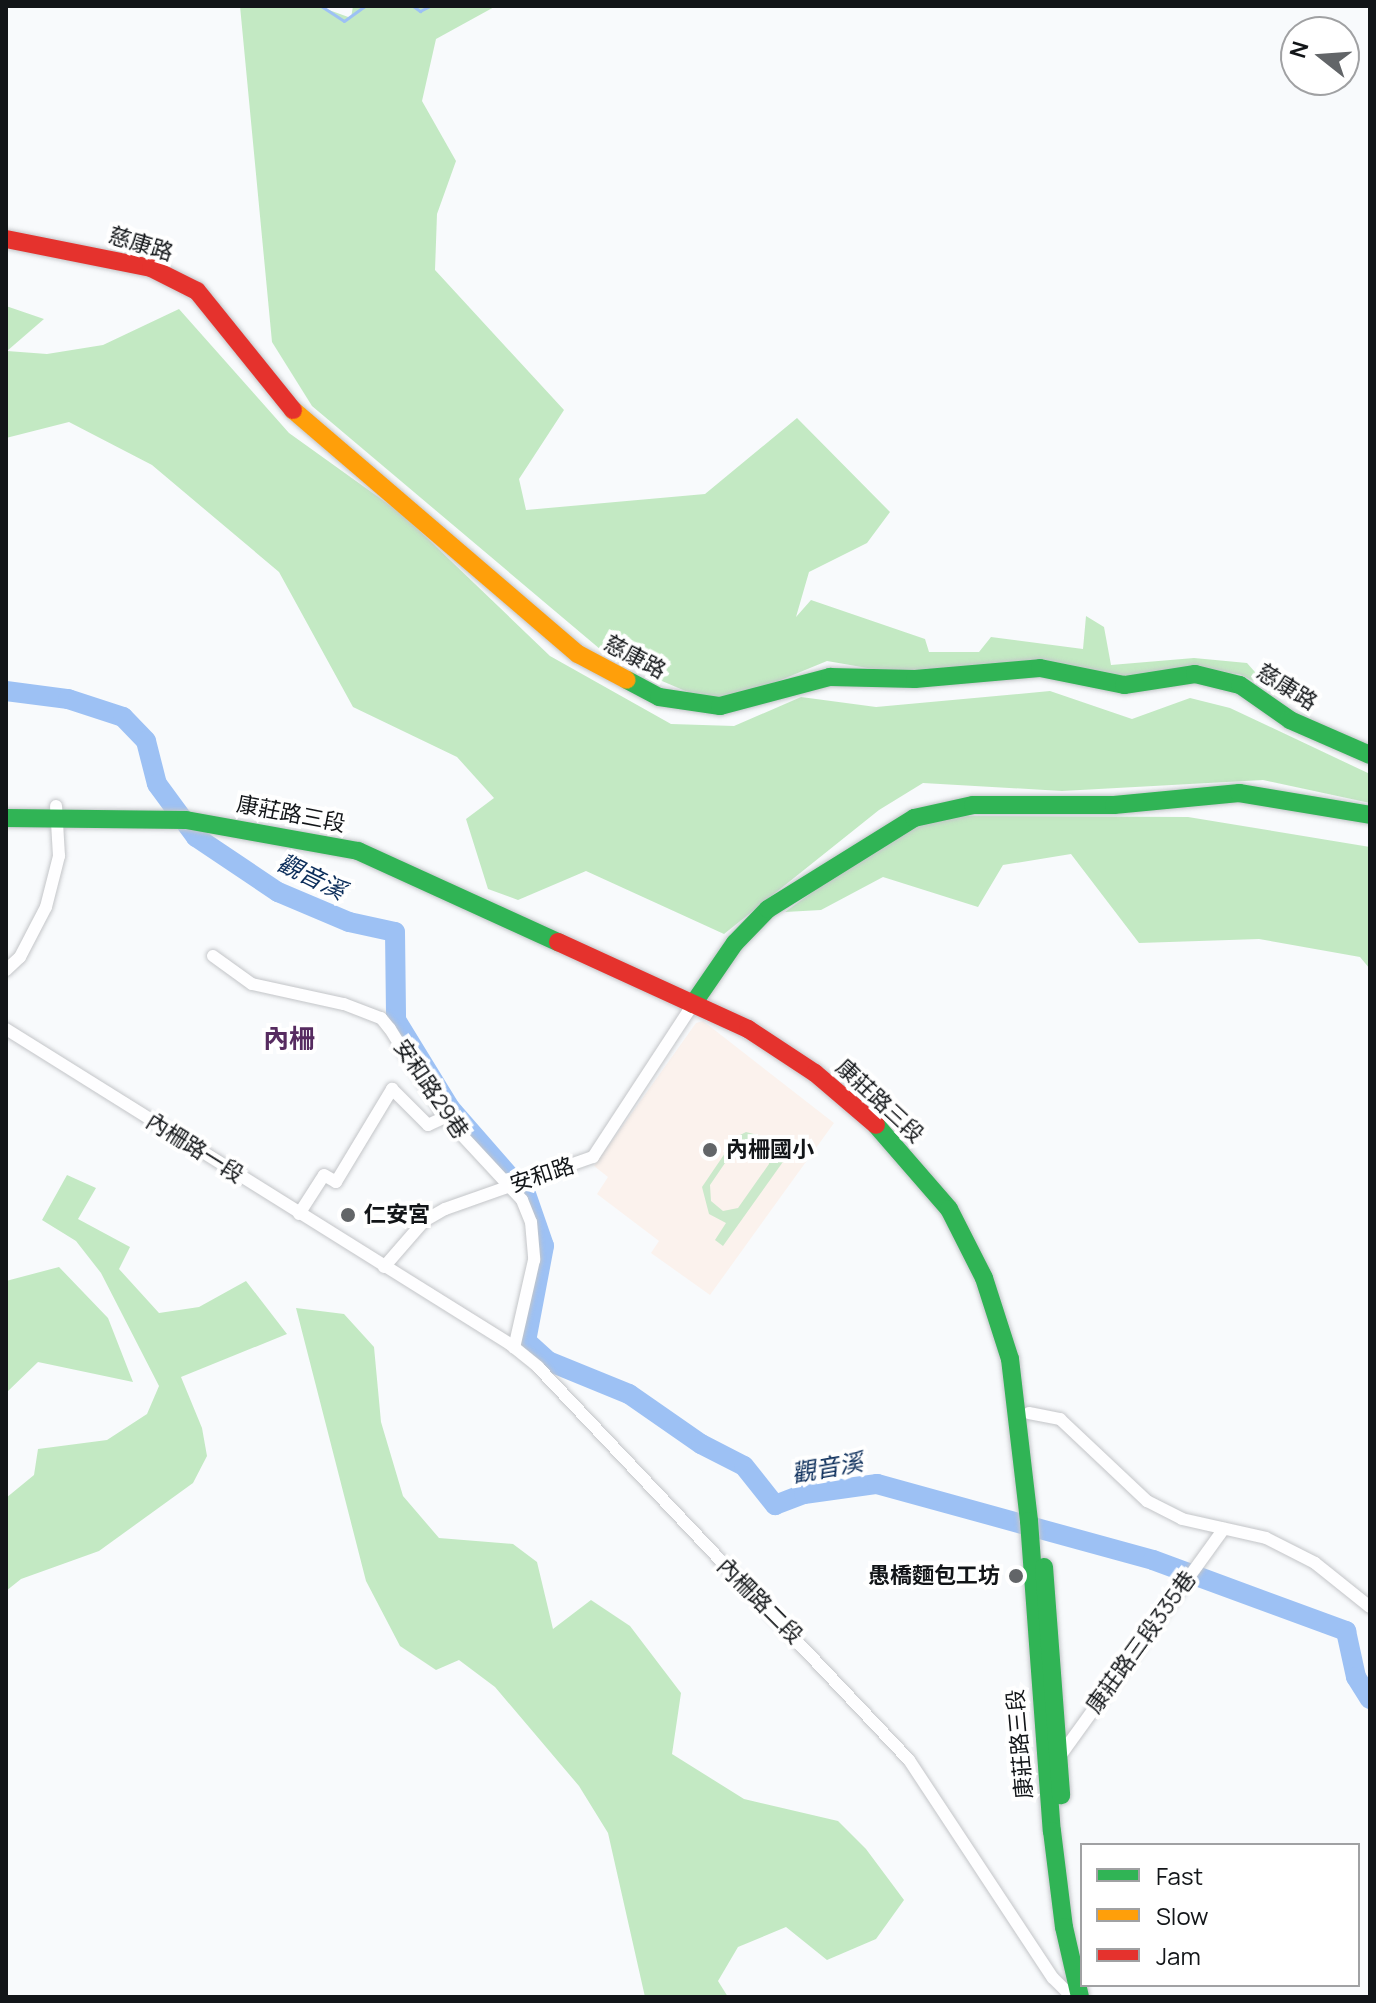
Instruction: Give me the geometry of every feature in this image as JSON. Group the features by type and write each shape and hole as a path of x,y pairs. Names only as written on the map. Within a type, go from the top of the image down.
{"main road":[{"name":"慈康路","path":"6,239 151,268 197,291 274,392 316,431 578,654 659,697 720,706 830,677 915,679 1040,668 1124,685 1195,674 1240,685 1290,720 1370,755"},
{"path":"697,999 735,943 768,909 888,830 942,810 986,804 1114,805 1239,793 1370,815"},
{"name":"康莊路三段","path":"6,807 199,816 358,851 697,999 820,1060 870,1101 933,1168 980,1238 993,1268 1010,1316 1029,1413 1065,1844 1080,1951"},
{"name":"康莊路三段","path":"6,818 57,811"},
{"name":"康莊路三段","path":"697,999 781,1049 858,1107 949,1209 984,1278 1010,1359 1018,1412 1050,1817 1064,1927 1080,1997"}],"street":[{"path":"6,970 20,957 46,907 59,856 57,811"},
{"name":"安和路29巷","path":"213,956 252,984 344,1004 381,1018 445,1117 509,1186 531,1222 534,1260 514,1348"},
{"name":"安和路","path":"384,1267 424,1221 509,1186 593,1157 697,999"},
{"name":"內柵路一段","path":"6,1029 384,1267"},
{"path":"299,1214 324,1175 336,1182 392,1089 428,1125 445,1117"},
{"name":"內柵路二段","path":"384,1267 514,1348 852,1695 909,1760 1053,1978 1072,1997"},
{"path":"1029,1413 1060,1419 1147,1501 1182,1519 1266,1538 1315,1563 1370,1607"},
{"name":"康莊路三段335巷","path":"1060,1756 1224,1529"}],"shaded area":[{"name":"內柵國小","path":"703,1021 834,1123 710,1295 651,1253 659,1241 597,1194 608,1177 594,1166 696,1023"}],"green space":[{"path":"240,6 318,6 351,18 353,6 496,6 436,39 422,101 456,161 437,214 435,270 564,410 519,479 526,510 705,494 797,418 890,512 867,543 809,572 796,617 811,600 925,639 929,652 979,652 991,637 1083,649 1086,616 1104,627 1111,665 1194,658 1247,663 1270,689 1239,674 1166,671 1128,682 1067,664 908,675 827,661 749,693 704,699 613,660 312,406 272,342"},
{"path":"6,306 44,319 7,351 47,354 103,345 179,309 289,433 402,514 550,656 671,724 734,726 801,697 876,707 1050,691 1132,719 1190,698 1230,708 1370,774 1370,803 1263,780 1062,791 923,783 879,810 724,934 586,871 518,900 488,889 466,819 494,798 457,757 353,707 279,572 152,465 69,422 6,438"},
{"path":"944,816 1188,817 1370,847 1370,969 1360,957 1259,939 1139,943 1071,854 1003,865 978,907 883,877 821,910 785,912 898,830"},
{"path":"746,1132 773,1139 776,1156 787,1140 795,1145 723,1246 715,1240 726,1223 709,1214 702,1187 736,1137","holes":["748,1140 767,1144 769,1164 738,1208 723,1211 711,1201 710,1185 738,1144"]},
{"path":"67,1175 96,1188 78,1219 130,1247 119,1269 159,1313 199,1307 246,1281 287,1334 181,1377 202,1428 207,1456 193,1483 99,1551 21,1579 6,1591 6,1498 34,1475 38,1449 107,1440 147,1414 159,1386 101,1273 76,1241 42,1220"},
{"path":"59,1267 108,1318 133,1382 38,1362 6,1393 6,1281"},
{"path":"296,1308 344,1314 374,1347 381,1422 403,1496 439,1538 513,1544 537,1562 553,1629 591,1600 630,1626 681,1693 672,1754 744,1799 838,1821 866,1849 904,1900 876,1939 827,1960 786,1927 738,1947 718,1981 728,1997 645,1997 608,1833 579,1786 495,1687 459,1660 436,1670 400,1646 366,1581"}],"waterway":[{"path":"321,6 344,21 365,6"},
{"path":"413,6 420,11 430,6"},
{"name":"觀音溪","path":"6,691 68,699 123,717 146,741 157,784 196,837 278,892 349,922 395,932 396,1020 450,1108 511,1178"},
{"name":"觀音溪","path":"525,1191 544,1246 526,1341 548,1361 629,1394 701,1444 744,1466 775,1505 804,1494 877,1484 1153,1560 1346,1631 1356,1677 1370,1699"}],"traffic: fast":[{"path":"627,680 659,697 720,706 830,677 915,679 1040,668 1124,685 1195,674 1240,685 1290,720 1370,755"},
{"path":"693,1004 735,943 768,909 914,818 973,805 1114,805 1239,793 1370,815"},
{"path":"6,818 186,820 358,851 558,942"},
{"path":"876,1125 949,1209 984,1278 1010,1359 1029,1521 1052,1831 1064,1927 1080,1997"},
{"path":"1044,1567 1061,1795"}],"traffic: slow":[{"path":"293,410 578,654 627,680"}],"traffic: jam":[{"path":"6,239 151,268 197,291 293,410"},
{"path":"558,942 748,1029 815,1073 876,1125"}],"place":[{"name":"內柵國小","path":"710,1150"},
{"name":"仁安宮","path":"348,1215"},
{"name":"愚橋麵包工坊","path":"1016,1576"}],"district":[{"name":"內柵","path":"289,1039"}]}
